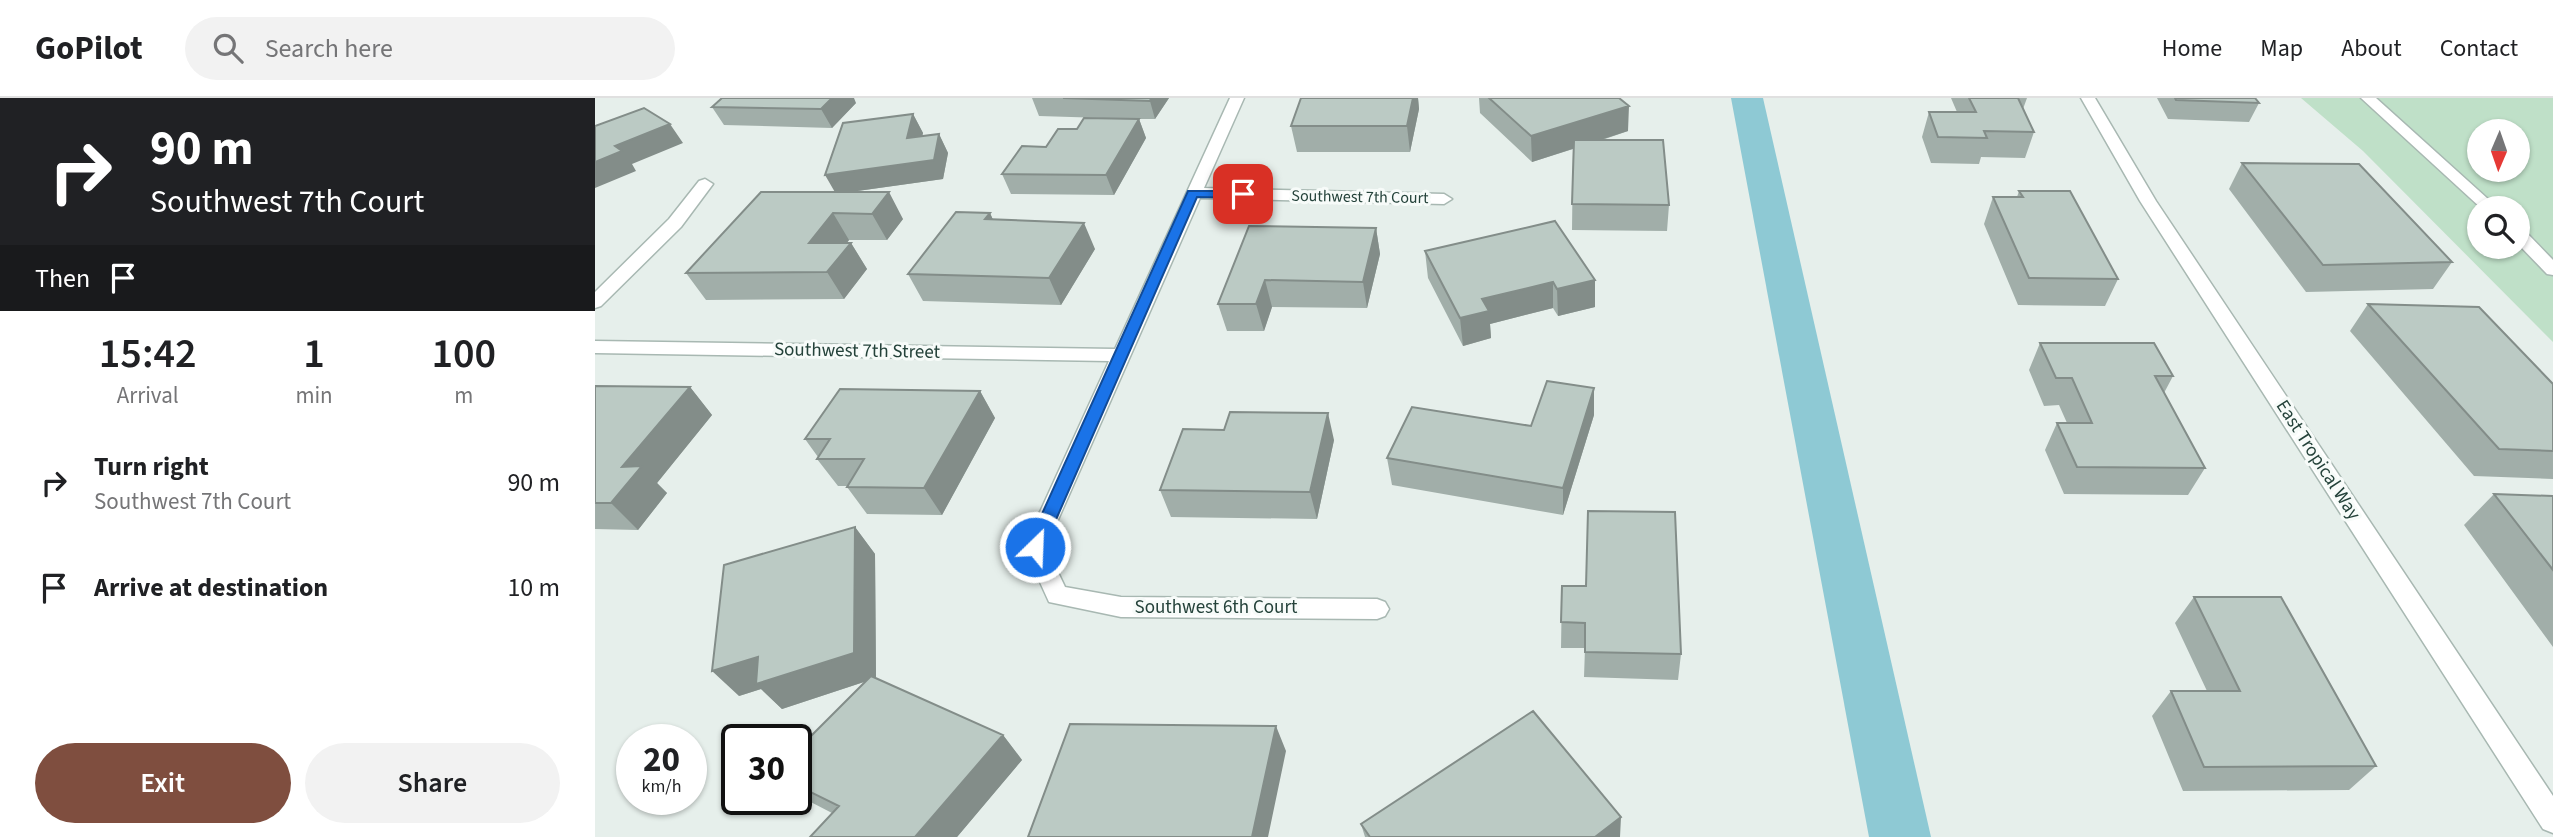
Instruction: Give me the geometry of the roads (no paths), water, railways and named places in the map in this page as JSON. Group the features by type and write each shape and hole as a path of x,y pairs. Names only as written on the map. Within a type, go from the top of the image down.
{"street":[{"path":"1120,355 1237,98"},
{"name":"East Tropical Way","path":"2088,98 2148,201 2553,820"},
{"path":"2368,98 2477,196"},
{"path":"595,302 675,223 705,184"},
{"name":"Southwest 7th Court","path":"1192,193 1444,199"},
{"path":"2530,246 2553,270"},
{"name":"Southwest 7th Street","path":"595,347 1120,355"},
{"name":"Southwest 6th Court","path":"1120,355 1035,547 1057,595 1121,607 1377,609"}],"waterway":[{"path":"1747,98 1900,837"}]}
